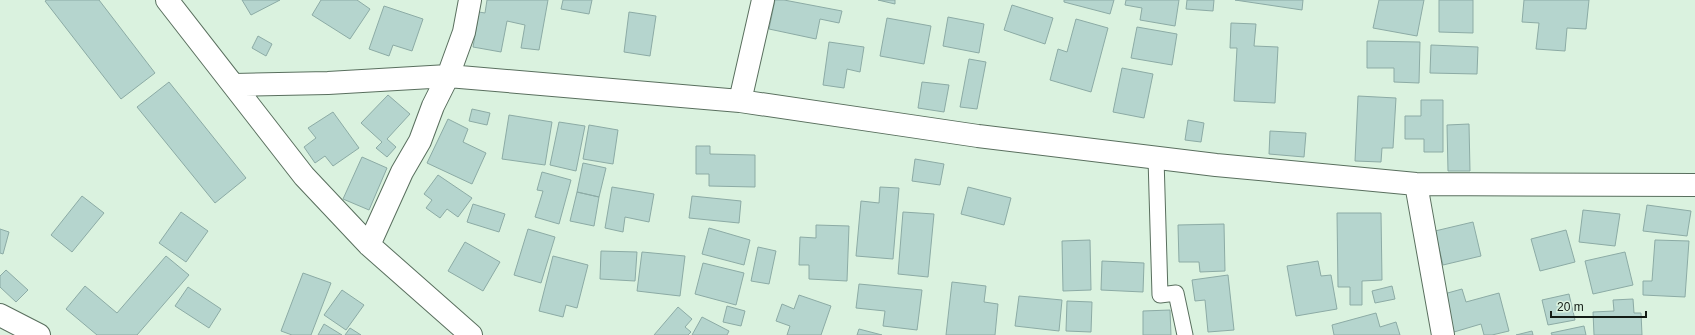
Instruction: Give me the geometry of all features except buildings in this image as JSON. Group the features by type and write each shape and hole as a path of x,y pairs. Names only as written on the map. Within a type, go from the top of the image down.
{"street":[{"path":"167,0 304,176 369,245 472,335"},
{"path":"369,245 402,172 420,140 433,106 448,76 464,32 470,0"},
{"path":"740,101 763,0"},
{"path":"234,85 328,83 448,76 740,101 978,136 1156,158 1416,184 1695,184"},
{"path":"1416,184 1443,335"},
{"path":"0,316 39,335"}],"lane":[{"path":"1156,158 1160,295 1176,293 1185,335"}]}
